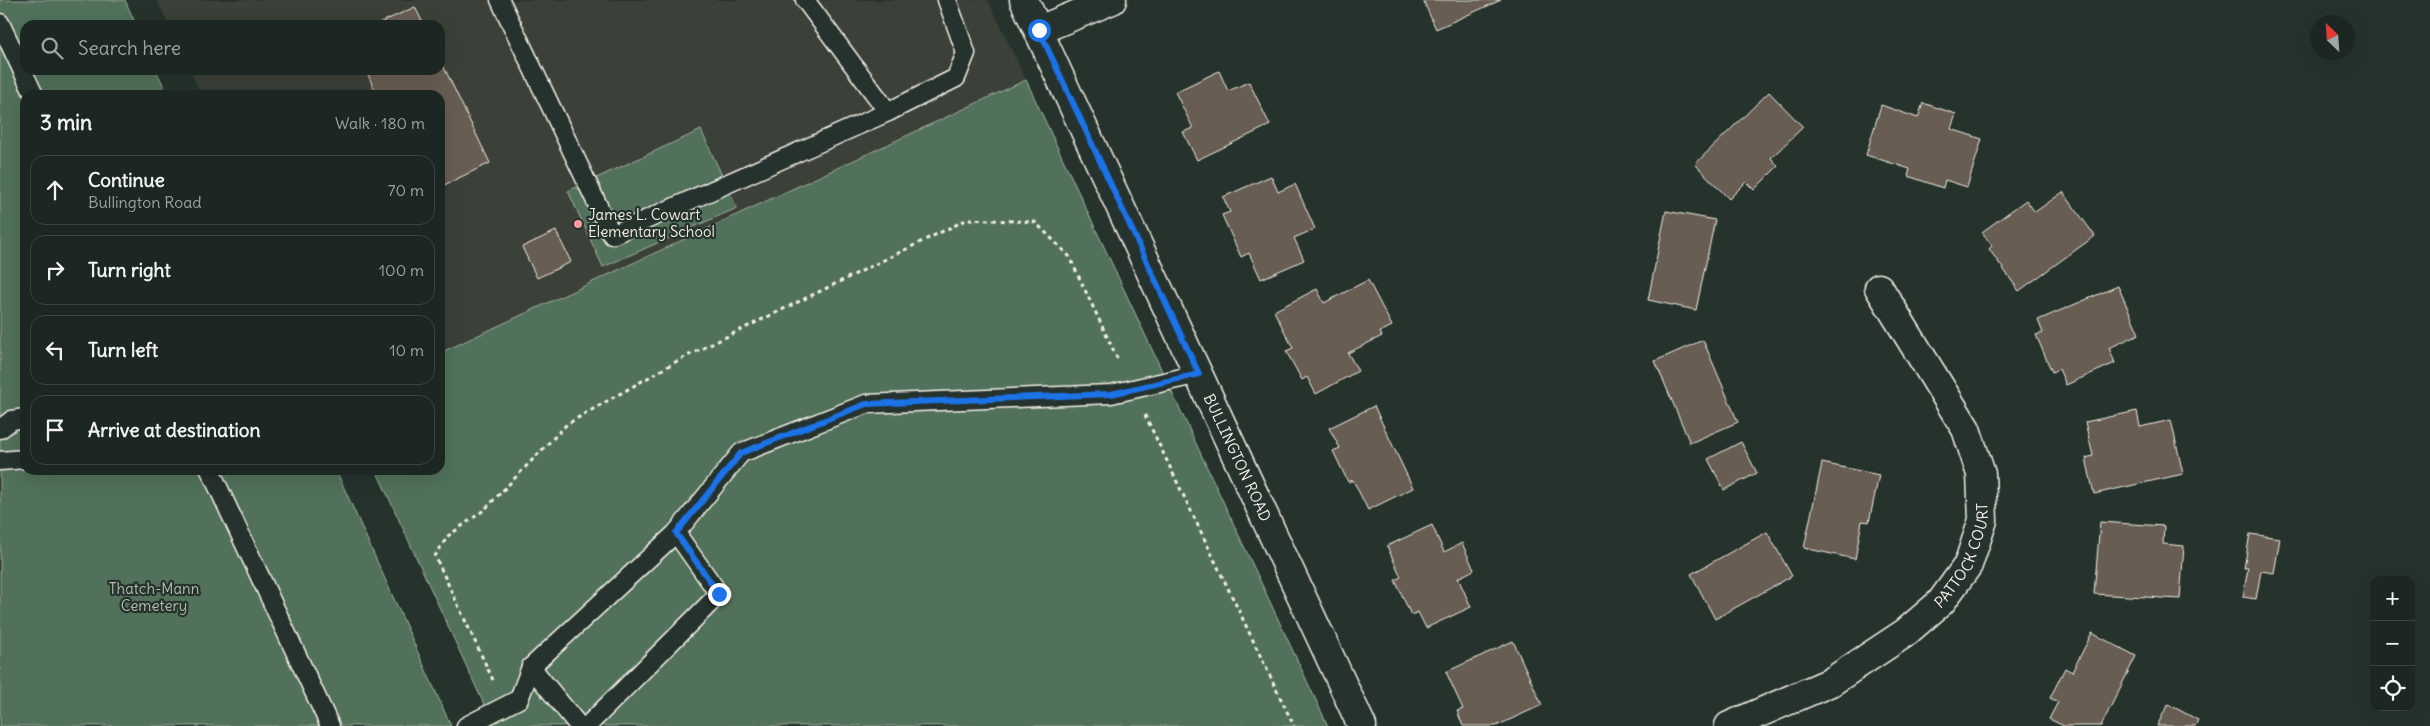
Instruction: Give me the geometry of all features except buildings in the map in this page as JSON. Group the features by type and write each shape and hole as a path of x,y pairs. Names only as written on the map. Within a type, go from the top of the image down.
{"street":[{"name":"BULLINGTON ROAD","path":"1024,0 1362,726"},
{"path":"1039,30 1112,0"},
{"name":"PATTOCK COURT","path":"1729,726 1831,682 1906,633 1941,602 1968,565 1982,520 1981,474 1966,429 1878,288"}],"lane":[{"path":"500,0 612,235 888,112 956,78 966,53 947,0"},
{"path":"805,0 888,112"},
{"path":"0,23 20,65"},
{"path":"25,75 32,90"},
{"path":"466,726 520,699 531,667 676,533 741,453 866,404 1111,394 1199,374"},
{"path":"0,429 12,420 20,419"},
{"path":"0,461 20,459"},
{"path":"212,475 330,726"},
{"path":"587,726 719,594 676,533"},
{"path":"531,667 579,726"}],"path":[{"path":"435,556 506,706"}],"shaded area":[{"name":"James L. Cowart Elementary School","path":"157,0 988,0 1026,80 445,351 445,90 199,90 192,75 445,75 445,20 167,20"}],"green space":[{"name":"Thatch-Mann Cemetery","path":"0,0 125,0 134,20 20,20 20,75 158,75 166,90 20,90 20,475 338,475 451,726 0,726"},
{"path":"1026,80 1328,726 494,726 378,475 445,475 445,351"},
{"path":"701,130 737,208 603,267 568,191"}],"place":[{"name":"James L. Cowart Elementary School","path":"578,224"}],"route":[{"path":"719,594 676,533 741,453 866,404 1111,394 1199,374 1039,30"}]}
